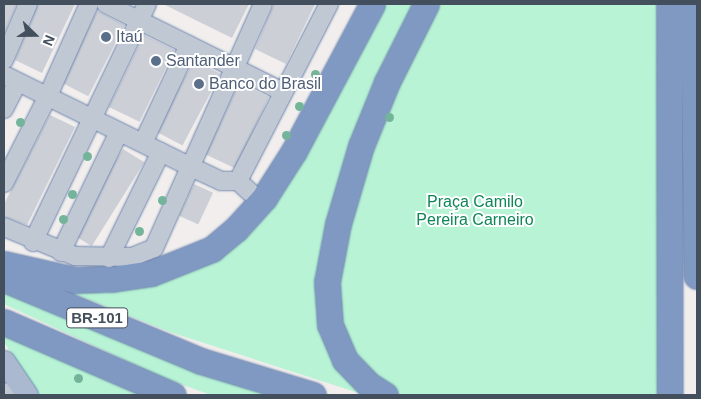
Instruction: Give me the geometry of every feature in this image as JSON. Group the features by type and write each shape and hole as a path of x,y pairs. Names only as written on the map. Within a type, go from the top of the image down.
{"highway":[{"path":"4,264 75,280 112,279 152,273 212,249 253,211 274,182 294,151 372,4"},
{"path":"385,395 369,385 345,360 330,325 327,282 338,224 361,146 387,82 426,4"},
{"path":"693,4 697,276"},
{"path":"666,13 670,395"},
{"name":"BR-101","path":"4,279 201,361 313,395"},
{"name":"BR-101","path":"4,322 173,395"}],"main road":[{"path":"4,361 27,395"}],"lane":[{"path":"4,60 28,4"},
{"path":"4,183 47,98 89,4"},
{"path":"106,4 282,92"},
{"path":"33,242 147,4"},
{"path":"4,227 33,242 74,256 132,257 154,248 191,168 233,67 263,4"},
{"path":"4,109 11,78 47,98 191,168 221,181 244,186 282,92 329,4"},
{"path":"143,143 190,45"},
{"path":"61,252 119,132"},
{"path":"108,258 161,152"}],"green space":[{"name":"Praça Camilo Pereira Carneiro","path":"377,4 670,4 676,395 365,395 170,332 44,282 62,284 224,246"},
{"path":"4,281 305,395 211,395 161,377 4,304"},
{"path":"4,328 184,395 38,395 4,342"}],"building":[{"path":"4,4 17,4 4,34"},
{"path":"38,4 75,4 42,73 15,60"},
{"path":"163,4 249,4 232,38"},
{"path":"274,4 315,4 286,64 255,49"},
{"path":"97,11 125,25 88,96 61,82"},
{"path":"144,35 175,50 139,122 109,107"},
{"path":"194,60 220,74 182,146 156,132"},
{"path":"239,83 269,97 236,169 206,155"},
{"path":"50,115 75,127 27,225 4,217 4,204"},
{"path":"123,149 144,162 92,246 71,233"},
{"path":"194,184 213,193 198,225 179,216"}],"place":[{"name":"Itaú","path":"106,37"},
{"name":"Santander","path":"156,61"},
{"name":"Banco do Brasil","path":"199,84"}]}
